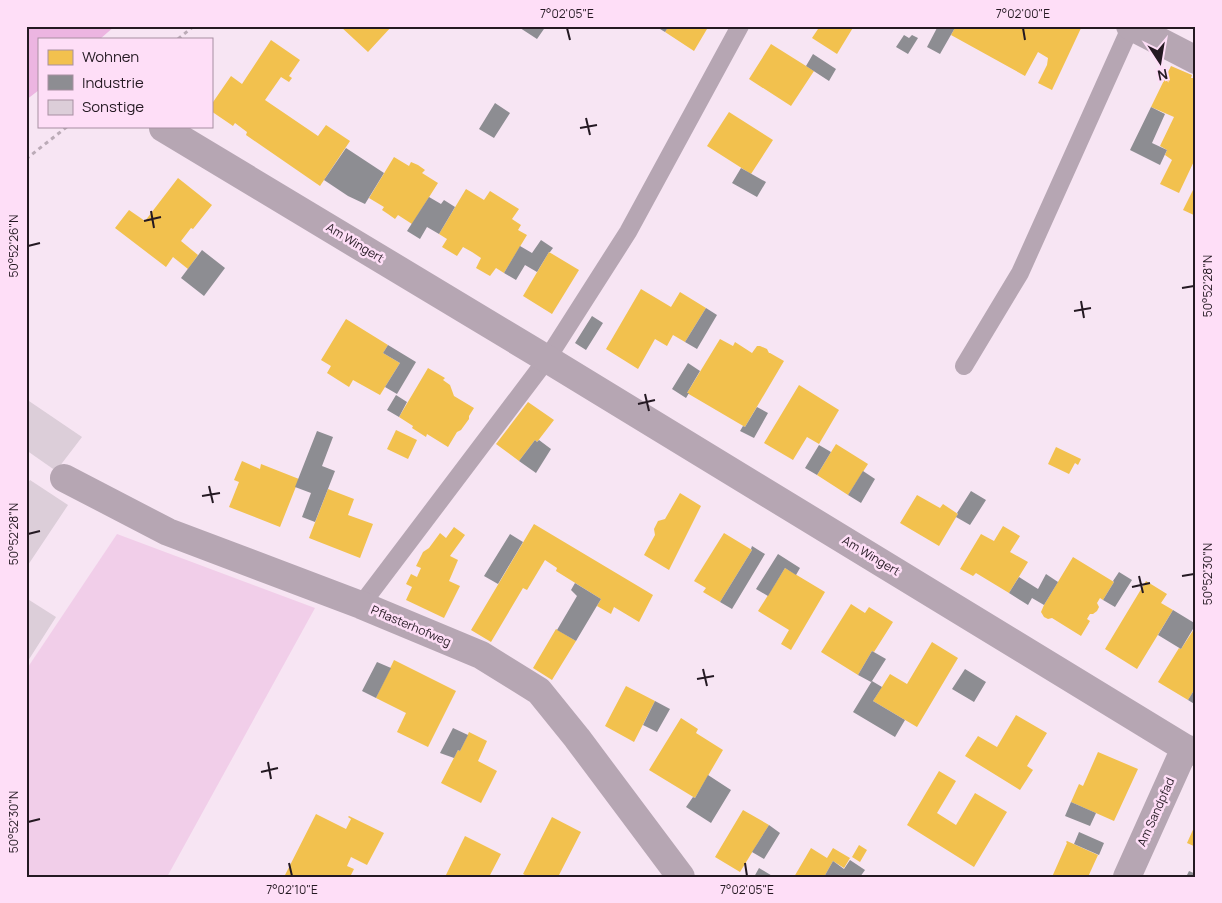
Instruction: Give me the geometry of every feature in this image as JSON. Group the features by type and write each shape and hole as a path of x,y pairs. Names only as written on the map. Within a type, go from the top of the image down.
{"street":[{"path":"1130,26 1196,60"},
{"name":"Am Wingert","path":"163,128 1190,750"},
{"name":"Pflasterhofweg","path":"64,478 168,532 361,605 481,655 539,691 577,738 681,877"},
{"name":"Am Sandpfad","path":"1127,877 1190,750"}],"lane":[{"path":"361,605 547,359 628,232 740,26"},
{"path":"964,366 1020,273 1130,26"}],"path":[{"path":"179,38 194,26"},
{"path":"26,159 65,128"}],"shaded area":[{"path":"26,26 115,26 101,38 38,38 38,91 26,100"},
{"path":"117,534 315,608 167,877 26,877 26,670"}],"building: Wohnen":[{"path":"340,26 392,26 368,52"},
{"path":"669,26 702,26 707,29 694,51 665,32"},
{"path":"820,26 854,26 837,54 812,38"},
{"path":"956,26 1082,26 1052,90 1038,83 1047,65 1048,58 1038,52 1025,76 951,35"},
{"path":"271,40 300,60 289,76 292,78 289,82 281,77 265,100 318,136 326,125 350,141 320,186 246,135 247,132 235,123 233,126 212,112 212,104 231,76 242,84"},
{"path":"771,44 814,71 791,106 749,79"},
{"path":"1171,66 1192,75 1191,78 1196,78 1196,157 1179,193 1160,184 1172,160 1165,155 1167,150 1160,146 1174,117 1151,107"},
{"path":"729,112 773,140 751,174 707,146"},
{"path":"394,157 409,166 411,162 418,165 425,170 422,173 438,183 412,224 398,215 395,219 382,210 384,207 369,198"},
{"path":"178,178 212,205 181,241 198,255 188,269 173,257 166,267 115,228 129,210 145,221"},
{"path":"1196,184 1196,216 1183,210"},
{"path":"466,189 484,200 490,191 519,209 512,219 521,225 518,230 527,235 504,273 496,268 490,276 476,268 481,258 472,252 463,247 457,256 442,247 447,239 439,234"},
{"path":"549,252 579,270 552,314 523,296"},
{"path":"641,289 671,307 680,292 706,308 685,342 673,335 667,346 655,339 638,369 606,349"},
{"path":"346,319 388,345 383,353 400,363 380,395 353,380 349,387 327,373 331,366 321,360"},
{"path":"720,339 733,346 735,342 752,353 757,346 760,346 784,361 745,427 687,393"},
{"path":"428,368 445,378 443,380 450,385 454,396 474,408 469,419 461,430 457,432 448,447 427,434 426,437 399,417"},
{"path":"799,385 839,410 819,444 807,437 793,460 764,443"},
{"path":"528,402 554,420 519,461 496,444"},
{"path":"396,430 417,440 408,459 387,449"},
{"path":"836,444 868,464 848,495 817,475"},
{"path":"1056,447 1081,459 1078,465 1075,463 1069,474 1048,464"},
{"path":"242,461 260,469 261,464 299,479 280,527 229,507 239,482 234,480"},
{"path":"328,489 354,499 348,515 373,524 360,558 309,538"},
{"path":"680,493 701,506 669,570 644,555 655,535 654,529 658,521 665,519"},
{"path":"917,495 940,508 943,504 958,514 939,546 900,523"},
{"path":"534,524 653,595 639,622 614,607 611,614 597,606 601,599 556,571 557,568 545,560 527,590 523,588 491,642 471,630"},
{"path":"1003,526 1020,536 1010,552 1028,562 1009,593 976,573 973,576 960,569 981,534 994,541"},
{"path":"454,527 465,535 450,556 458,560 449,581 460,586 444,618 406,600 412,587 406,584 411,574 417,577 421,568 416,566 423,552 429,548 440,533 446,538"},
{"path":"724,533 752,550 720,602 703,592 706,588 694,581"},
{"path":"1073,557 1114,582 1103,600 1100,598 1097,603 1099,607 1097,611 1090,614 1087,619 1090,621 1081,636 1052,618 1044,617 1041,612"},
{"path":"785,568 825,592 791,650 781,644 789,630 758,611"},
{"path":"1146,581 1167,594 1161,603 1173,610 1137,669 1105,649"},
{"path":"851,604 865,613 869,607 893,622 874,652 872,651 858,675 821,652"},
{"path":"1196,626 1196,687 1188,700 1158,682 1179,648 1181,649"},
{"path":"556,629 576,641 552,680 533,668"},
{"path":"932,642 958,658 917,727 873,701 890,674 907,684"},
{"path":"394,660 456,691 428,747 397,732 406,713 376,698"},
{"path":"626,686 655,701 634,742 605,726"},
{"path":"1016,715 1047,733 1027,766 1033,770 1020,790 965,756 978,736 997,747"},
{"path":"681,718 698,729 696,733 723,750 695,798 649,770"},
{"path":"469,732 487,741 478,761 497,771 481,803 441,783"},
{"path":"1098,752 1138,769 1114,821 1071,802 1079,784 1083,786"},
{"path":"939,771 956,781 937,813 956,825 975,793 1007,812 974,867 907,825"},
{"path":"743,810 769,825 740,872 715,857"},
{"path":"316,814 346,829 351,819 349,816 384,833 367,865 351,857 347,866 354,869 350,877 284,877"},
{"path":"552,817 581,832 558,877 529,877 523,874"},
{"path":"1196,823 1196,847 1187,843"},
{"path":"465,836 501,854 489,877 445,877"},
{"path":"1067,841 1098,855 1088,877 1052,877"},
{"path":"859,845 867,850 860,862 852,857"},
{"path":"811,848 827,858 833,848 850,858 844,868 833,861 824,877 794,877"}],"building: Industrie":[{"path":"517,26 546,26 537,39"},
{"path":"655,26 669,26 665,32"},
{"path":"938,26 956,26 940,54 927,47"},
{"path":"904,35 909,38 912,35 918,38 908,54 896,47"},
{"path":"813,54 836,69 829,81 806,66"},
{"path":"495,103 510,113 494,138 479,129"},
{"path":"1151,107 1165,114 1152,143 1167,150 1160,165 1130,150"},
{"path":"346,148 384,173 365,204 348,196 324,180"},
{"path":"741,168 766,182 757,197 732,183"},
{"path":"429,197 441,204 444,200 455,207 439,234 427,227 420,239 407,231"},
{"path":"541,240 553,248 537,272 525,265 516,280 504,273 520,246 532,253"},
{"path":"202,250 225,268 204,296 181,278"},
{"path":"706,308 717,315 697,349 685,342"},
{"path":"592,316 603,323 586,350 575,343"},
{"path":"388,345 416,362 397,394 385,387 400,363 383,353"},
{"path":"688,363 700,371 686,398 672,389"},
{"path":"396,395 407,402 399,417 387,410"},
{"path":"757,407 768,413 754,438 740,431 743,426 745,427"},
{"path":"317,431 333,437 322,466 335,471 315,522 302,517 311,493 295,487"},
{"path":"535,440 537,442 539,440 551,449 536,473 519,461"},
{"path":"819,445 831,452 817,475 805,468"},
{"path":"863,471 875,479 861,503 848,495"},
{"path":"971,491 986,500 970,525 956,517"},
{"path":"510,534 523,542 498,584 484,576"},
{"path":"752,546 765,554 732,609 720,602 752,550"},
{"path":"778,554 800,568 796,575 785,568 768,596 756,589"},
{"path":"1119,572 1132,580 1115,607 1103,600"},
{"path":"1046,574 1058,582 1044,605 1032,598 1028,605 1009,593 1019,577 1038,589"},
{"path":"575,583 601,599 576,641 557,630 577,596 571,590"},
{"path":"1173,610 1196,624 1181,649 1158,635"},
{"path":"872,651 886,659 871,682 858,675"},
{"path":"377,662 391,668 376,698 362,691"},
{"path":"965,669 986,682 974,702 952,689"},
{"path":"872,681 882,687 873,701 905,720 895,737 853,712"},
{"path":"1196,687 1196,705 1188,700"},
{"path":"655,701 670,709 657,732 643,725"},
{"path":"453,728 468,735 454,758 440,753"},
{"path":"708,775 731,790 711,823 686,807 693,797 695,798"},
{"path":"1071,802 1096,813 1090,826 1065,816"},
{"path":"769,825 780,833 764,859 752,852"},
{"path":"1079,832 1104,843 1099,855 1074,844"},
{"path":"850,860 865,870 860,877 824,877 833,861 844,869"},
{"path":"759,868 774,877 754,877"},
{"path":"1189,871 1196,874 1196,877 1186,877"}],"building: Sonstige":[{"path":"26,399 82,437 56,471 26,450"},
{"path":"30,480 68,505 26,568 26,486"},
{"path":"26,598 56,617 26,664"}]}
